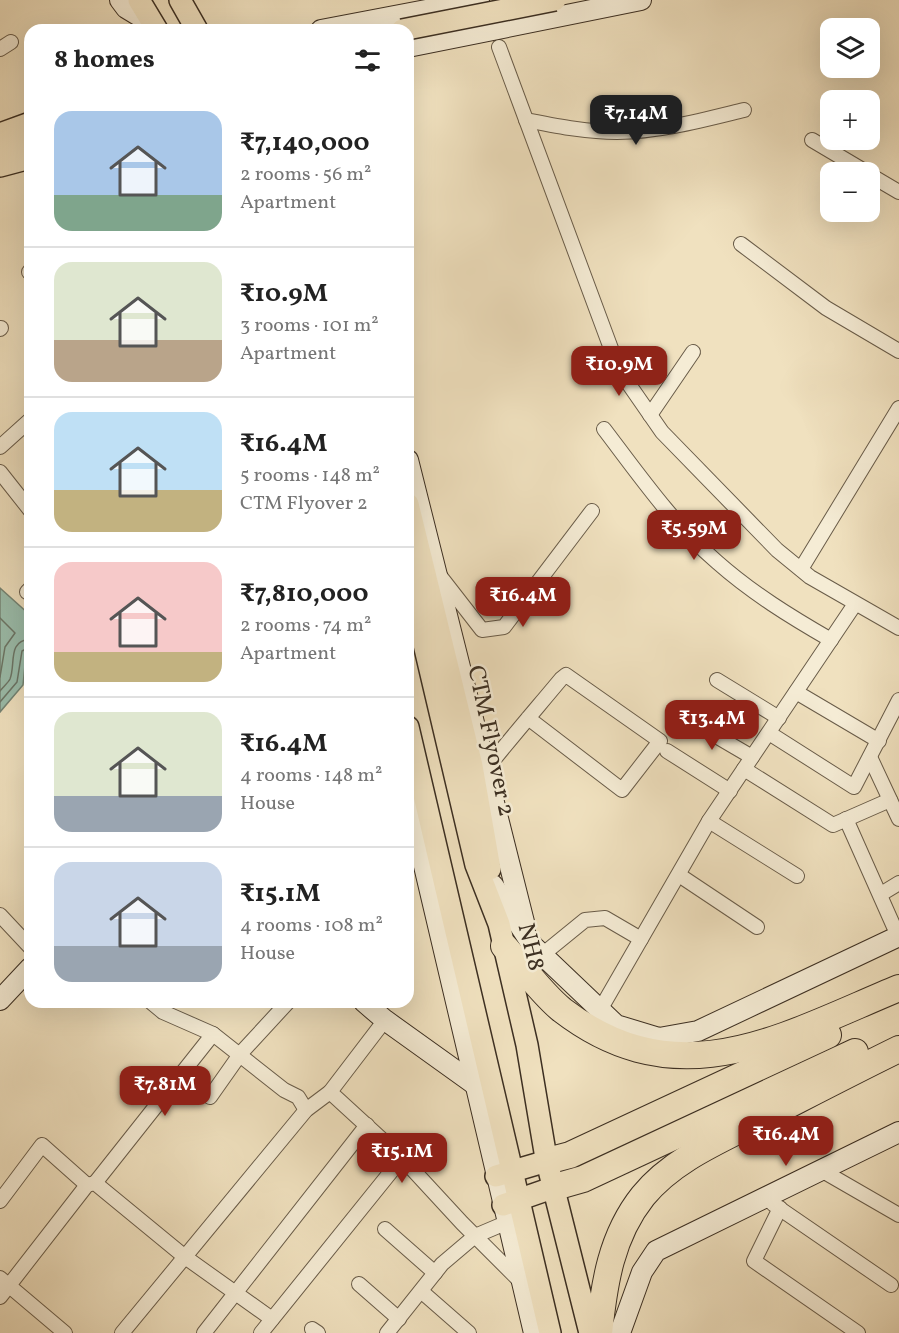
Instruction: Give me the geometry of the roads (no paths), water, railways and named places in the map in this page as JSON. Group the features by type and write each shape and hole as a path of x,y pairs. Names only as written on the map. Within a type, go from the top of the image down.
{"highway":[{"path":"510,936 561,1009 604,1036 651,1053 704,1056 755,1047 899,988"},
{"path":"547,1161 581,1150 899,1002"},
{"path":"555,1187 584,1179 899,1032"},
{"path":"600,1329 606,1274 626,1223 643,1197 662,1177 699,1151 899,1048"}],"main road":[{"path":"139,0 154,24"},
{"path":"414,28 555,0"},
{"path":"183,3 194,24"},
{"path":"0,124 24,116"},
{"path":"0,134 24,125"},
{"path":"0,150 24,143"},
{"path":"0,166 24,160"},
{"name":"CTM Flyover 2","path":"414,529 472,766 493,885 510,936"},
{"name":"NH8","path":"414,602 476,865 510,936 547,1161 600,1329"},
{"path":"414,755 509,1209 550,1333"},
{"path":"503,1174 547,1161"},
{"path":"509,1209 555,1187"}],"street":[{"path":"120,0 126,8 151,24"},
{"path":"414,46 495,35 641,0"},
{"path":"352,24 471,1 495,35 619,370 650,415 710,484 801,569 855,604 899,628"},
{"path":"526,120 588,131 620,132 681,125 744,110"},
{"path":"812,140 848,162"},
{"path":"880,181 899,192"},
{"path":"741,244 826,308 899,351"},
{"path":"650,415 693,352"},
{"path":"801,569 899,408"},
{"path":"0,447 24,425"},
{"path":"604,429 658,501 716,561 778,610 831,640"},
{"path":"0,472 24,502"},
{"path":"414,484 487,768 510,936"},
{"path":"436,572 482,630 504,627 592,511"},
{"path":"600,1010 710,821 855,604"},
{"path":"487,768 528,718 566,675 660,741 622,790 528,718"},
{"path":"717,680 778,718"},
{"path":"796,692 879,741"},
{"path":"769,733 854,787 899,700"},
{"path":"687,718 752,757"},
{"path":"667,751 730,791"},
{"path":"870,757 899,819"},
{"path":"744,769 833,825 890,800"},
{"path":"493,885 510,936 542,955 616,1025 659,1038 698,1031 899,936 846,819"},
{"path":"710,821 796,876"},
{"path":"414,823 477,1086 503,1174"},
{"path":"679,875 757,927"},
{"path":"881,894 899,883"},
{"path":"0,915 24,941"},
{"path":"542,955 585,920 604,918 641,939"},
{"path":"0,1000 24,974"},
{"path":"158,1008 213,1034 241,1053 284,1090 298,1097 306,1110"},
{"path":"210,1097 241,1053 282,1008"},
{"path":"371,1008 477,1086"},
{"path":"122,1333 306,1110 330,1092 385,1020"},
{"path":"0,1297 5,1282 91,1184 213,1034"},
{"path":"330,1092 402,1158 522,1282"},
{"path":"204,1333 367,1125"},
{"path":"620,1333 642,1272 656,1251 772,1203 821,1170 896,1138"},
{"path":"0,1201 42,1145 185,1257 272,1319"},
{"path":"261,1333 402,1158"},
{"path":"821,1170 899,1215"},
{"path":"772,1203 891,1285"},
{"path":"772,1203 754,1261 858,1333"},
{"path":"387,1333 435,1273 475,1236 509,1209 534,1333"},
{"path":"385,1228 435,1273"},
{"path":"5,1282 64,1333"},
{"path":"359,1284 399,1319"},
{"path":"421,1292 470,1333"}],"water":[{"path":"0,588 24,610 24,675 23,685 0,712"}]}
